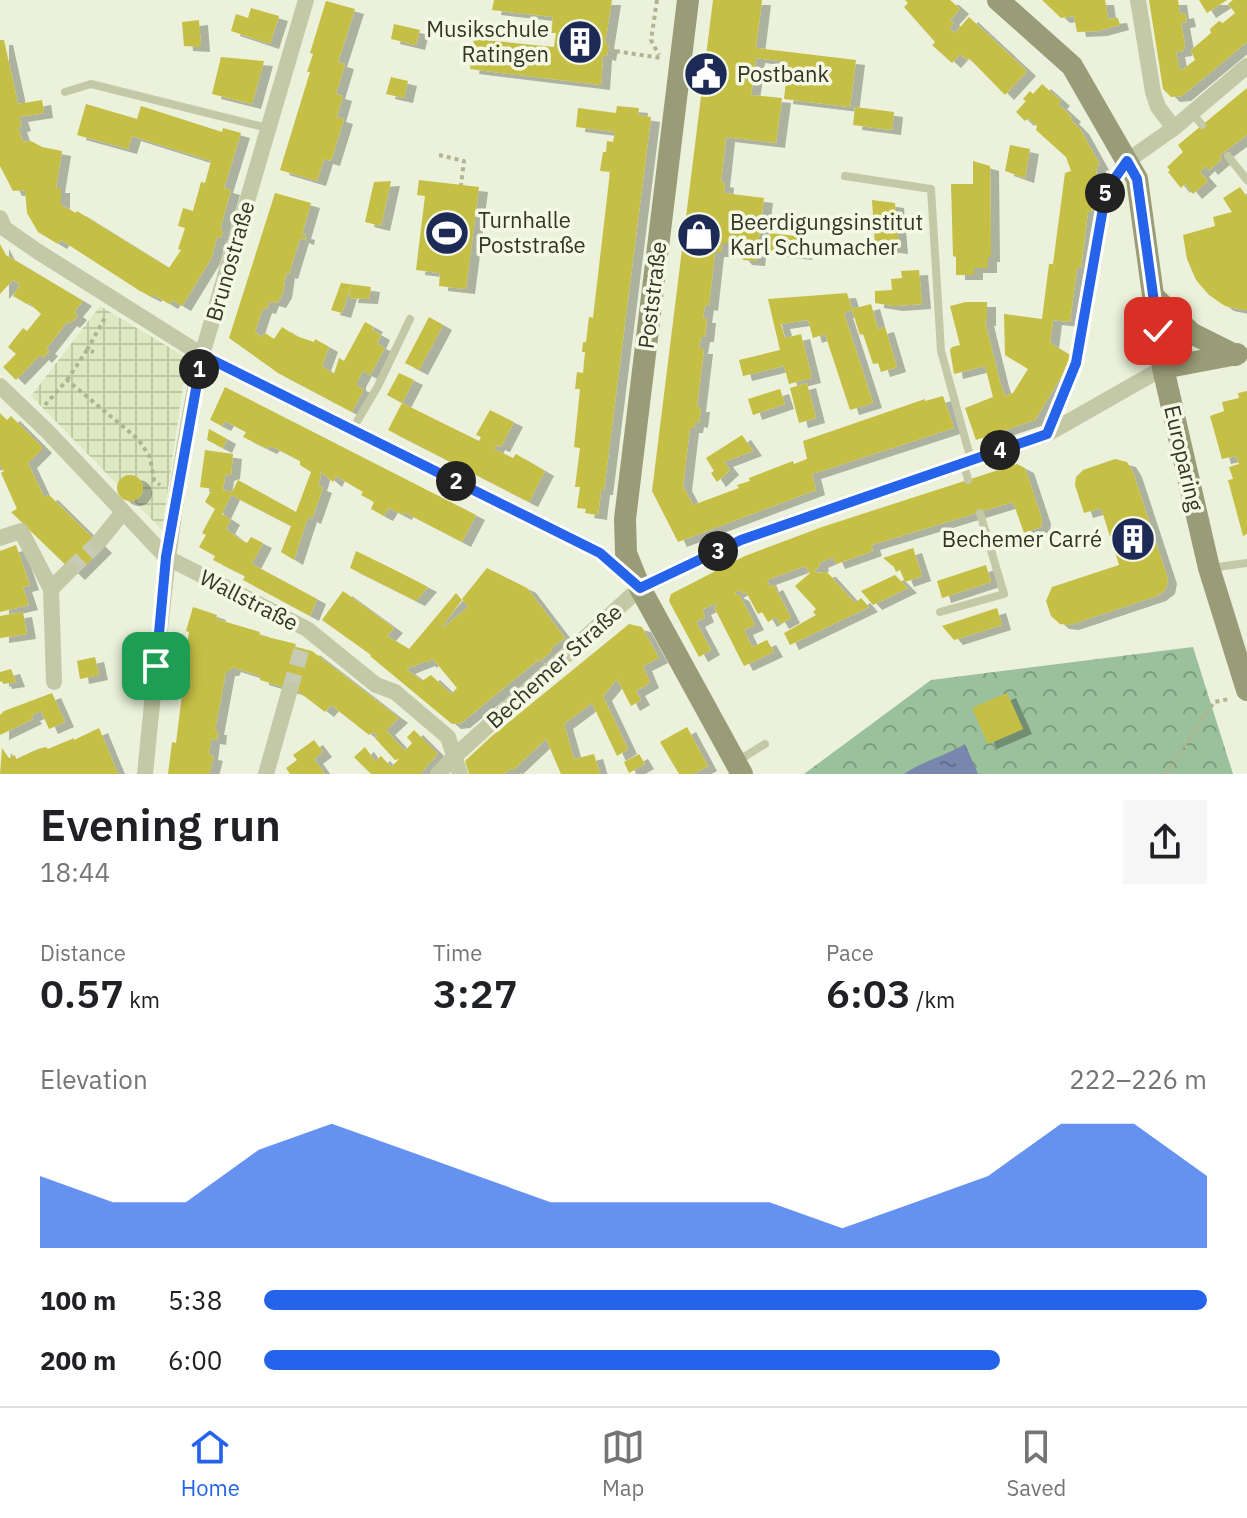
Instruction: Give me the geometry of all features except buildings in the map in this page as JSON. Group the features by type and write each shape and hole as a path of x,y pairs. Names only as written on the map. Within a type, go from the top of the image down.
{"main road":[{"name":"Poststraße","path":"688,0 625,519 626,553 640,588 738,768"},
{"name":"Europaring","path":"998,0 1072,66 1137,179 1163,368 1242,694"},
{"path":"1153,296 1191,333 1241,354"},
{"path":"1163,368 1241,354"}],"street":[{"name":"Brunostraße","path":"145,774 166,557 202,355 306,0"},
{"path":"1138,0 1153,92 1158,107 1174,128"},
{"path":"1127,161 1174,128 1197,119 1247,66"},
{"path":"0,218 4,228 37,251 202,355 600,553 640,588"},
{"name":"Bechemer Straße","path":"438,774 640,588 741,540 1047,434 1163,368"},
{"name":"Wallstraße","path":"0,386 166,557 307,629 376,685 395,692 448,737 460,774"},
{"path":"98,543 123,512"},
{"path":"0,538 21,531 51,589 54,682"},
{"path":"51,589 70,570"},
{"path":"302,648 307,629"},
{"path":"266,774 290,689"}],"lane":[{"path":"65,92 91,84 268,129"},
{"path":"1228,156 1247,180"},
{"path":"1047,434 1076,363 1106,191 1127,161"},
{"path":"845,176 931,189 941,351 967,462 968,480"},
{"path":"352,430 378,386 410,319"},
{"path":"940,612 1004,594 980,513"},
{"path":"1209,568 1247,563"},
{"path":"738,768 765,744"}],"path":[{"path":"608,50 661,58"},
{"path":"439,155 464,161 461,185"},
{"path":"33,417 67,380 104,320"},
{"path":"87,350 94,352"},
{"path":"67,380 138,439 150,457 154,480 176,501"},
{"path":"1166,774 1214,702 1242,694"}],"green space":[{"path":"1193,647 1233,774 804,774 931,680"}],"shaded area":[{"path":"100,306 187,358 162,530 31,396"}],"water":[{"path":"965,744 978,774 904,774 950,752"}],"tunnel":[{"path":"70,570 98,543"},
{"path":"290,689 302,648"}],"place":[{"name":"Musikschule Ratingen","path":"580,42"},
{"name":"Postbank","path":"706,74"},
{"name":"Turnhalle Poststraße","path":"447,233"},
{"name":"Beerdigungsinstitut Karl Schumacher","path":"699,235"},
{"name":"Bechemer Carré","path":"1133,539"}],"route":[{"path":"156,666 166,557 202,355 600,553 640,588 741,540 1047,434 1076,363 1106,191 1127,161 1137,179 1158,331"}]}
